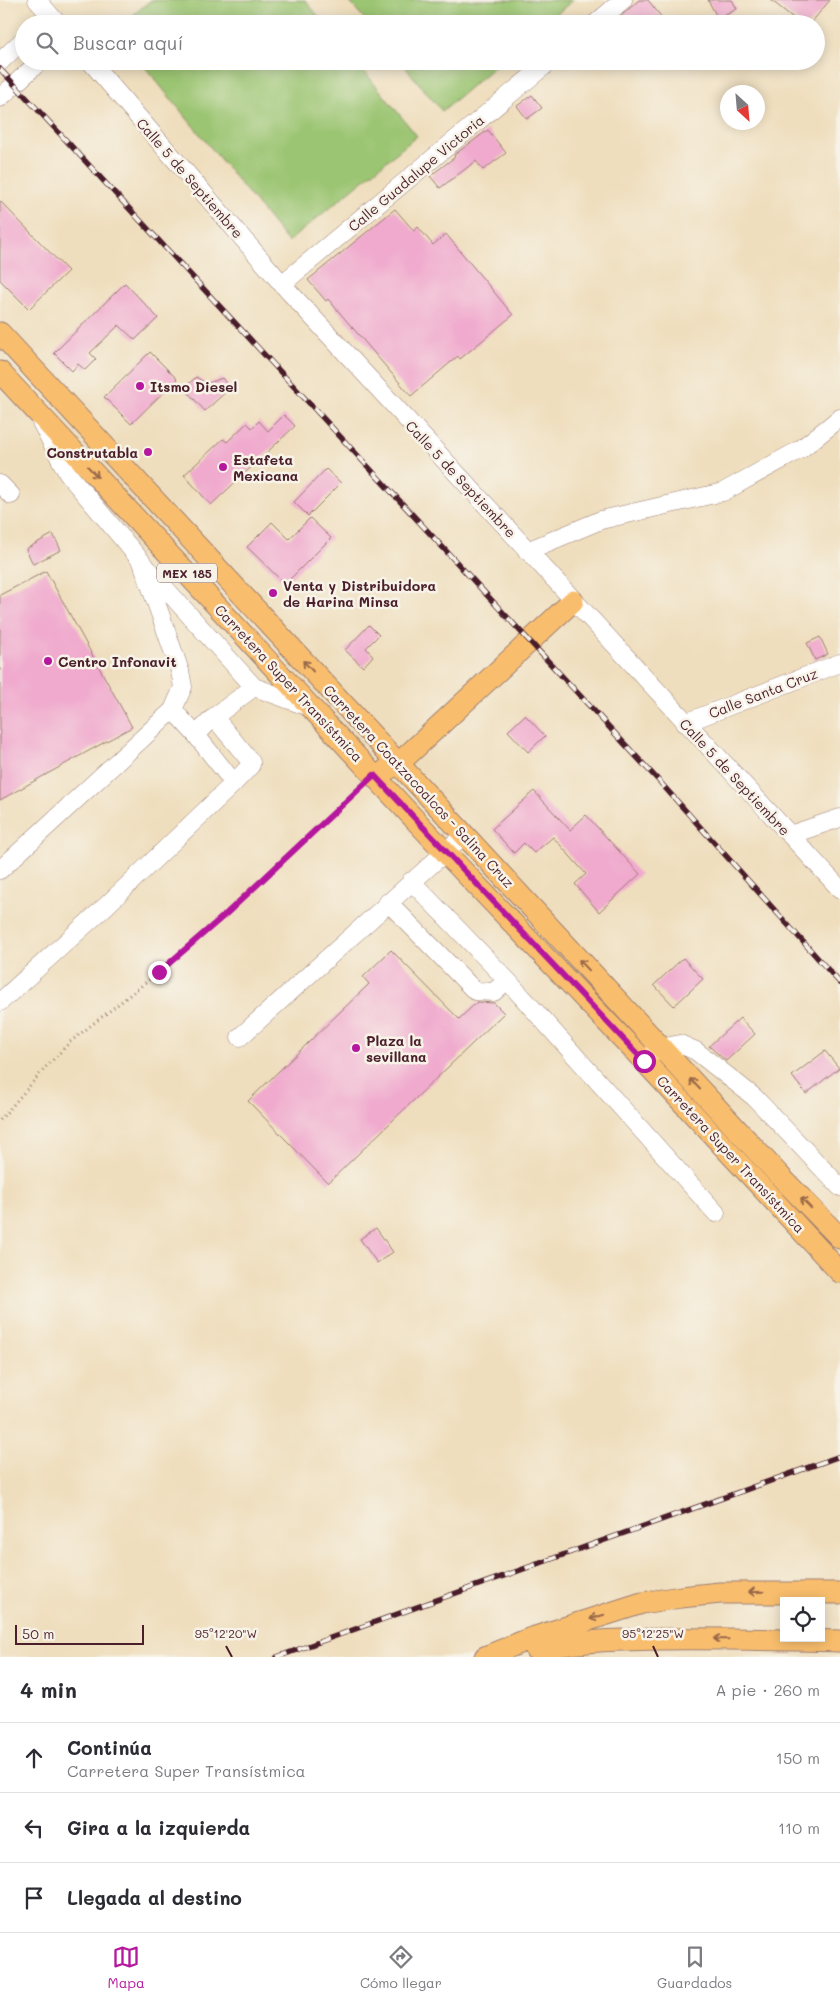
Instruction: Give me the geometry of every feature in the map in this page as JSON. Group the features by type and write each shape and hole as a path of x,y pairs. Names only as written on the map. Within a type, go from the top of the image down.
{"main road":[{"name":"Carretera Coatzacoalcos - Salina Cruz","path":"0,333 772,1168 840,1238"},
{"name":"Carretera Super Transístmica","path":"0,372 444,851 644,1061 840,1272"},
{"path":"374,775 398,764 573,601"},
{"path":"485,1657 529,1639 642,1603 720,1593 840,1593"},
{"path":"509,1657 563,1643 614,1640 703,1638 840,1641"}],"street":[{"path":"37,0 46,15"},
{"path":"606,15 623,0"},
{"path":"0,62 15,48"},
{"path":"0,98 30,70"},
{"name":"Calle 5 de Septiembre","path":"98,70 282,284 840,889"},
{"name":"Calle Guadalupe Victoria","path":"282,284 539,70"},
{"path":"33,408 68,474 142,562 254,687 312,708"},
{"path":"527,551 601,520 723,492 801,450 840,418"},
{"path":"0,870 173,710 182,687 180,671 142,562"},
{"name":"Calle Santa Cruz","path":"685,723 840,663"},
{"path":"196,735 214,717 254,687"},
{"path":"173,710 196,735 234,783"},
{"path":"0,1002 107,905 251,765 251,762 214,717"},
{"path":"790,835 840,818"},
{"path":"240,1037 444,851 464,835"},
{"path":"412,882 507,980 716,1213"},
{"path":"388,902 475,991 494,992 507,980"},
{"path":"644,1061 661,1048 680,1044 696,1052 754,1097 840,1186"}],"path":[{"path":"0,1120 70,1042 159,972 227,913 374,775"}],"green space":[{"path":"151,0 305,0 318,15 133,15"},
{"path":"348,0 573,0 556,15 361,15"},
{"path":"147,70 363,70 417,136 288,242"},
{"path":"408,70 490,70 442,111"}],"building":[{"path":"639,0 648,0 660,15 622,15"},
{"path":"708,0 732,0 737,9 726,15 716,15"},
{"path":"771,0 830,0 818,15 790,15"},
{"path":"532,95 542,108 527,119 517,106"},
{"path":"488,130 506,153 483,170 476,161 440,188 430,176 455,157 454,155"},
{"path":"0,201 68,271 29,309 0,280"},
{"path":"395,209 414,231 418,227 433,245 446,234 513,315 460,359 458,356 411,396 328,299 326,301 308,280"},
{"path":"125,283 158,318 135,340 119,325 90,353 96,359 85,370 78,364 72,371 54,353"},
{"path":"150,352 177,379 131,424 104,397"},
{"path":"196,377 207,384 222,378 230,388 205,411 184,388"},
{"name":"Estafeta Mexicana","path":"284,415 295,426 211,505 184,475 223,439 227,442 247,423 252,428 259,421 268,431"},
{"path":"326,469 341,483 308,516 294,502"},
{"path":"310,518 331,538 285,584 247,547 272,522 289,539"},
{"path":"53,534 61,550 33,564 26,549"},
{"name":"Centro Infonavit","path":"46,571 132,727 0,800 0,595"},
{"path":"369,625 379,635 366,648 373,656 363,667 345,650"},
{"path":"820,637 828,654 815,660 807,643"},
{"path":"525,715 545,736 528,752 508,731"},
{"path":"534,791 570,830 586,815 640,874 599,912 575,884 586,874 553,837 534,853 524,843 514,853 492,829"},
{"path":"391,950 459,1019 477,1002 494,1003 504,1013 328,1183 248,1101 369,984 363,977"},
{"path":"683,958 703,979 674,1006 654,985"},
{"path":"740,1018 755,1034 726,1061 709,1046"},
{"path":"825,1051 839,1068 806,1094 792,1076"},
{"path":"376,1228 393,1252 377,1263 360,1239"}],"railway":[{"path":"0,69 659,781 840,983"},
{"path":"277,1657 840,1456"}],"place":[{"name":"Itsmo Diesel","path":"140,386"},
{"name":"Construtabla","path":"148,452"},
{"name":"Estafeta Mexicana","path":"223,467"},
{"name":"Venta y Distribuidora de Harina Minsa","path":"273,593"},
{"name":"Centro Infonavit","path":"48,661"},
{"name":"Plaza la sevillana","path":"356,1048"}],"route":[{"path":"159,972 227,913 374,775 644,1061"}]}
